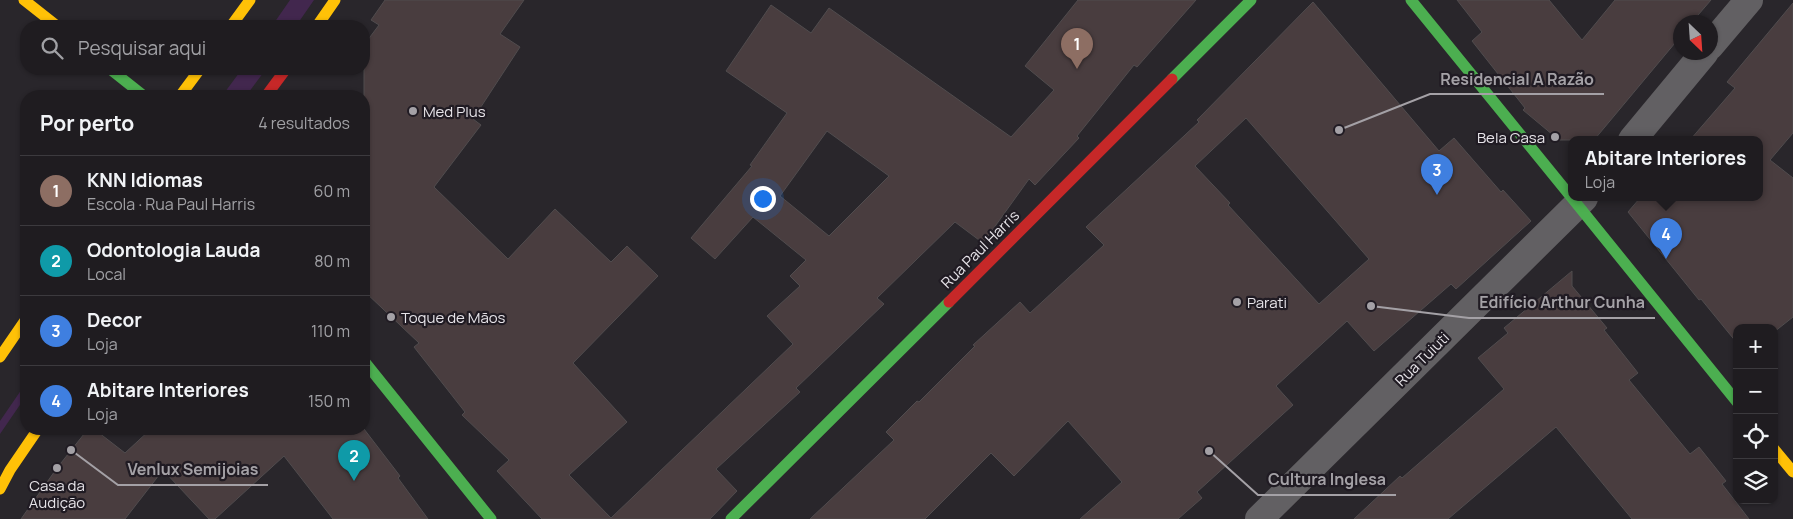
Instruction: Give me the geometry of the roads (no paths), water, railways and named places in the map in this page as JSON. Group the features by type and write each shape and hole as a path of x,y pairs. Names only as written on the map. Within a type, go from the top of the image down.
{"street":[{"path":"24,0 49,20"},
{"path":"235,20 250,0"},
{"path":"320,20 335,0"},
{"name":"Rua Paul Harris","path":"731,519 1251,0"},
{"path":"1411,0 1568,188"},
{"path":"1718,37 1749,0"},
{"path":"1635,136 1698,60"},
{"path":"118,75 136,90"},
{"path":"184,90 196,75"},
{"path":"270,90 282,75"},
{"name":"Rua Tuiuti","path":"1259,519 1575,201"},
{"path":"1579,201 1733,397"},
{"path":"0,357 20,328"},
{"path":"370,368 491,519"},
{"path":"0,489 10,470 34,435"},
{"path":"1778,454 1793,472"}],"place":[{"name":"KNN Idiomas","path":"1077,69"},
{"name":"Med Plus","path":"413,111"},
{"name":"Residencial A Razão","path":"1339,130"},
{"name":"Bela Casa","path":"1555,137"},
{"name":"Decor","path":"1437,195"},
{"name":"Abitare Interiores","path":"1666,259"},
{"name":"Parati","path":"1237,302"},
{"name":"Edifício Arthur Cunha","path":"1371,306"},
{"name":"Toque de Mãos","path":"391,317"},
{"name":"Venlux Semijoias","path":"71,450"},
{"name":"Cultura Inglesa","path":"1209,451"},
{"name":"Casa da Audição","path":"57,468"},
{"name":"Odontologia Lauda","path":"354,481"}]}
